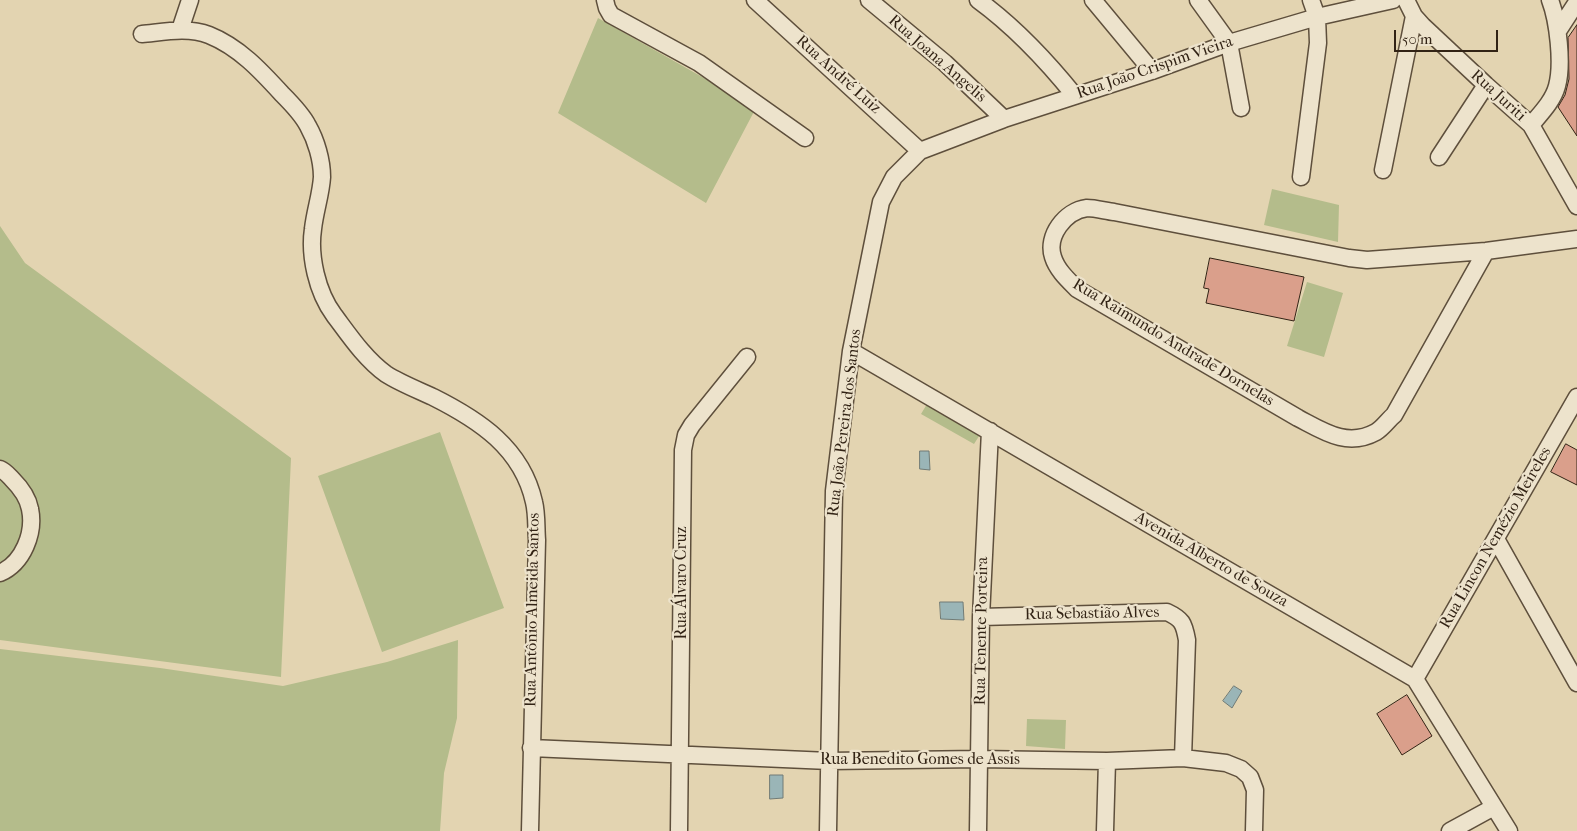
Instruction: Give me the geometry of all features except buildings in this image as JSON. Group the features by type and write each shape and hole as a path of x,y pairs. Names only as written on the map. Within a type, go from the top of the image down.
{"street":[{"path":"180,30 190,0"},
{"path":"605,0 611,15 699,63 805,138"},
{"name":"Rua André Luiz","path":"755,0 920,151"},
{"name":"Rua Joana Angelis","path":"869,0 945,63 1004,119"},
{"path":"978,0 1033,48 1075,96"},
{"path":"1093,0 1152,71"},
{"path":"1198,0 1229,43 1242,108"},
{"path":"1302,177 1318,43 1317,17 1311,0"},
{"name":"Rua João Crispim Vieira","path":"920,151 1004,119 1152,71 1229,43 1317,17 1393,0"},
{"name":"Rua Juriti","path":"1406,0 1414,16 1486,86 1531,125 1577,206"},
{"path":"1531,125 1551,100 1557,86 1559,69 1558,31 1550,0"},
{"path":"1558,31 1577,2"},
{"path":"1383,170 1414,16"},
{"name":"Rua Antônio Almeida Santos","path":"142,34 180,30 208,35 230,46 255,65 292,105 308,125 318,150 322,176 312,231 312,258 320,285 332,313 364,354 386,374 462,412 487,428 509,451 526,477 534,503 537,540 530,831"},
{"path":"1439,157 1486,86"},
{"name":"Rua João Pereira dos Santos","path":"828,831 834,491 852,351 880,202 894,177 920,151"},
{"name":"Rua Raimundo Andrade Dornelas","path":"1486,251 1394,415 1377,431 1353,439 1332,436 1298,418 1077,289 1063,275 1053,256 1053,236 1062,221 1074,212 1087,208 1349,258 1385,259 1486,251 1577,239"},
{"name":"Avenida Alberto de Souza","path":"852,351 1415,679 1509,831"},
{"name":"Rua Álvaro Cruz","path":"679,831 683,450 686,435 692,425 747,357"},
{"name":"Rua Lincon Nemézio Meireles","path":"1415,679 1577,397"},
{"name":"Rua Tenente Porteira","path":"978,831 981,617 990,431"},
{"path":"0,470 4,471 21,487 30,508 31,532 22,553 6,570 0,573"},
{"path":"1496,539 1577,683"},
{"name":"Rua Sebastião Alves","path":"981,617 1166,612 1179,618 1184,627 1187,640 1182,758"},
{"name":"Rua Benedito Gomes de Assis","path":"531,748 829,761 1182,758 1226,763 1241,769 1250,777 1255,790 1254,831"},
{"path":"1105,831 1107,760"},
{"path":"1450,831 1494,807"}],"green space":[{"path":"598,18 734,95 758,104 706,203 558,113"},
{"path":"1272,189 1339,205 1338,242 1264,225"},
{"path":"0,226 25,263 291,458 281,677 0,640"},
{"path":"1307,282 1343,293 1324,357 1287,346"},
{"path":"927,404 981,433 974,444 921,414"},
{"path":"440,432 504,608 382,652 318,476"},
{"path":"458,640 457,718 444,773 440,831 0,831 0,649 160,668 283,686 387,662"},
{"path":"1027,719 1066,720 1065,749 1026,746"}],"water":[{"path":"920,451 929,451 930,470 920,469"},
{"path":"940,602 963,602 964,620 941,619"},
{"path":"1234,686 1242,691 1232,708 1223,701"},
{"path":"770,775 783,775 783,798 770,799"}]}
